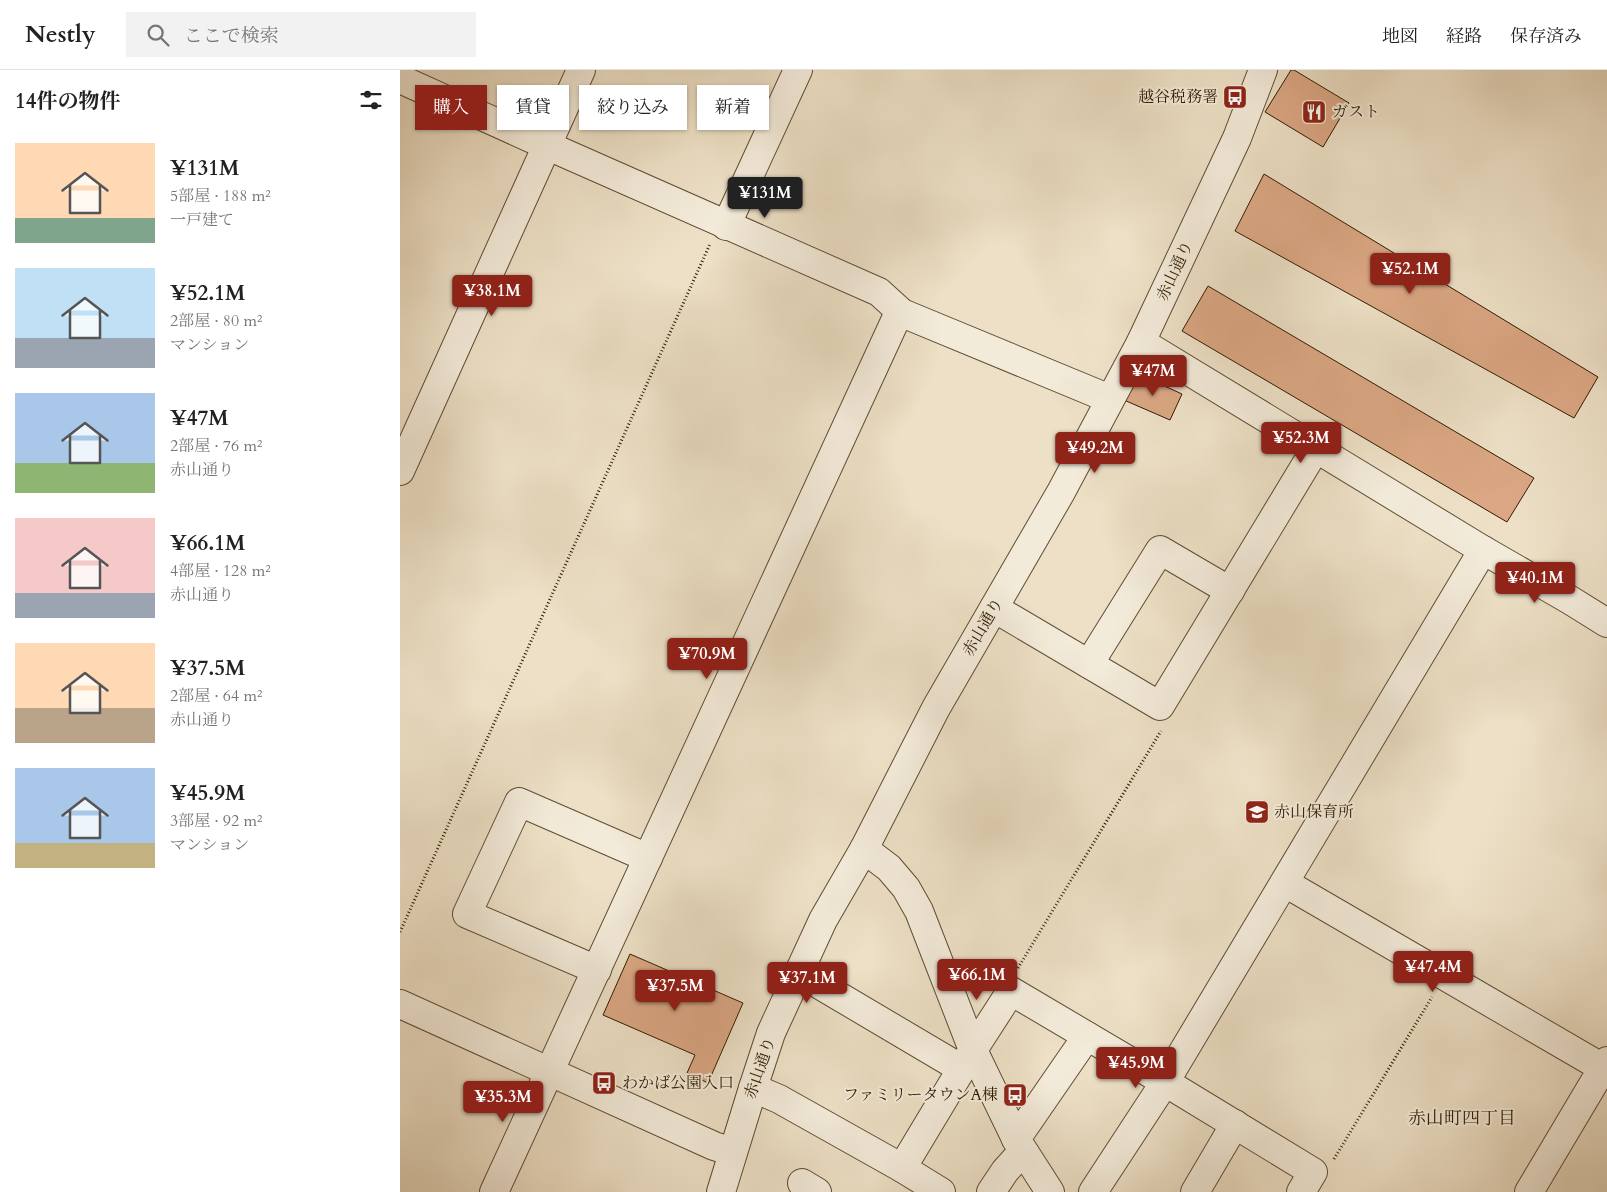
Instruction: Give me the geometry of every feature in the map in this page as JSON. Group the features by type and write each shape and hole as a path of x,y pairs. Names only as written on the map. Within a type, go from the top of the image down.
{"street":[{"path":"400,471 581,70"},
{"path":"723,224 798,70"},
{"name":"赤山通り","path":"721,1192 771,1033 798,972 824,920 864,849 936,708 1061,492 1141,342 1237,138 1263,70"},
{"path":"400,79 546,146 879,292 902,313 1110,399"},
{"path":"494,1192 891,330 902,313"},
{"path":"1141,342 1483,550 1607,623"},
{"path":"994,608 1160,706 1316,448"},
{"path":"1089,664 1160,550 1230,590"},
{"path":"1093,1192 1165,1082 1483,550"},
{"path":"597,970 467,914 519,802 648,858"},
{"path":"864,849 889,868 906,888 920,910 968,1059 1050,1192"},
{"path":"1285,882 1445,975 1605,1064 1529,1192"},
{"path":"798,972 968,1059"},
{"path":"902,1168 1011,991 1313,1172 1301,1192"},
{"path":"400,1004 714,1146 733,1152"},
{"path":"991,1192 1087,1036"},
{"path":"753,1088 779,1099 941,1192"},
{"path":"1196,1192 1235,1124"}],"path":[{"path":"400,932 723,224"},
{"path":"1330,1167 1445,975"}],"building":[{"path":"1291,70 1349,103 1323,147 1265,112"},
{"path":"1264,174 1598,377 1574,418 1235,231"},
{"path":"1208,286 1534,478 1507,522 1182,331"},
{"path":"1136,373 1182,394 1170,420 1124,400"},
{"path":"630,954 743,1003 708,1083 687,1073 695,1055 603,1015"}],"place":[{"name":"越谷税務署","path":"1235,97"},
{"name":"ガスト","path":"1314,112"},
{"name":"赤山保育所","path":"1257,812"},
{"name":"わかば公園入口","path":"604,1083"},
{"name":"ファミリータウンA棟","path":"1015,1095"}],"district":[{"name":"赤山町四丁目","path":"1462,1118"}]}
